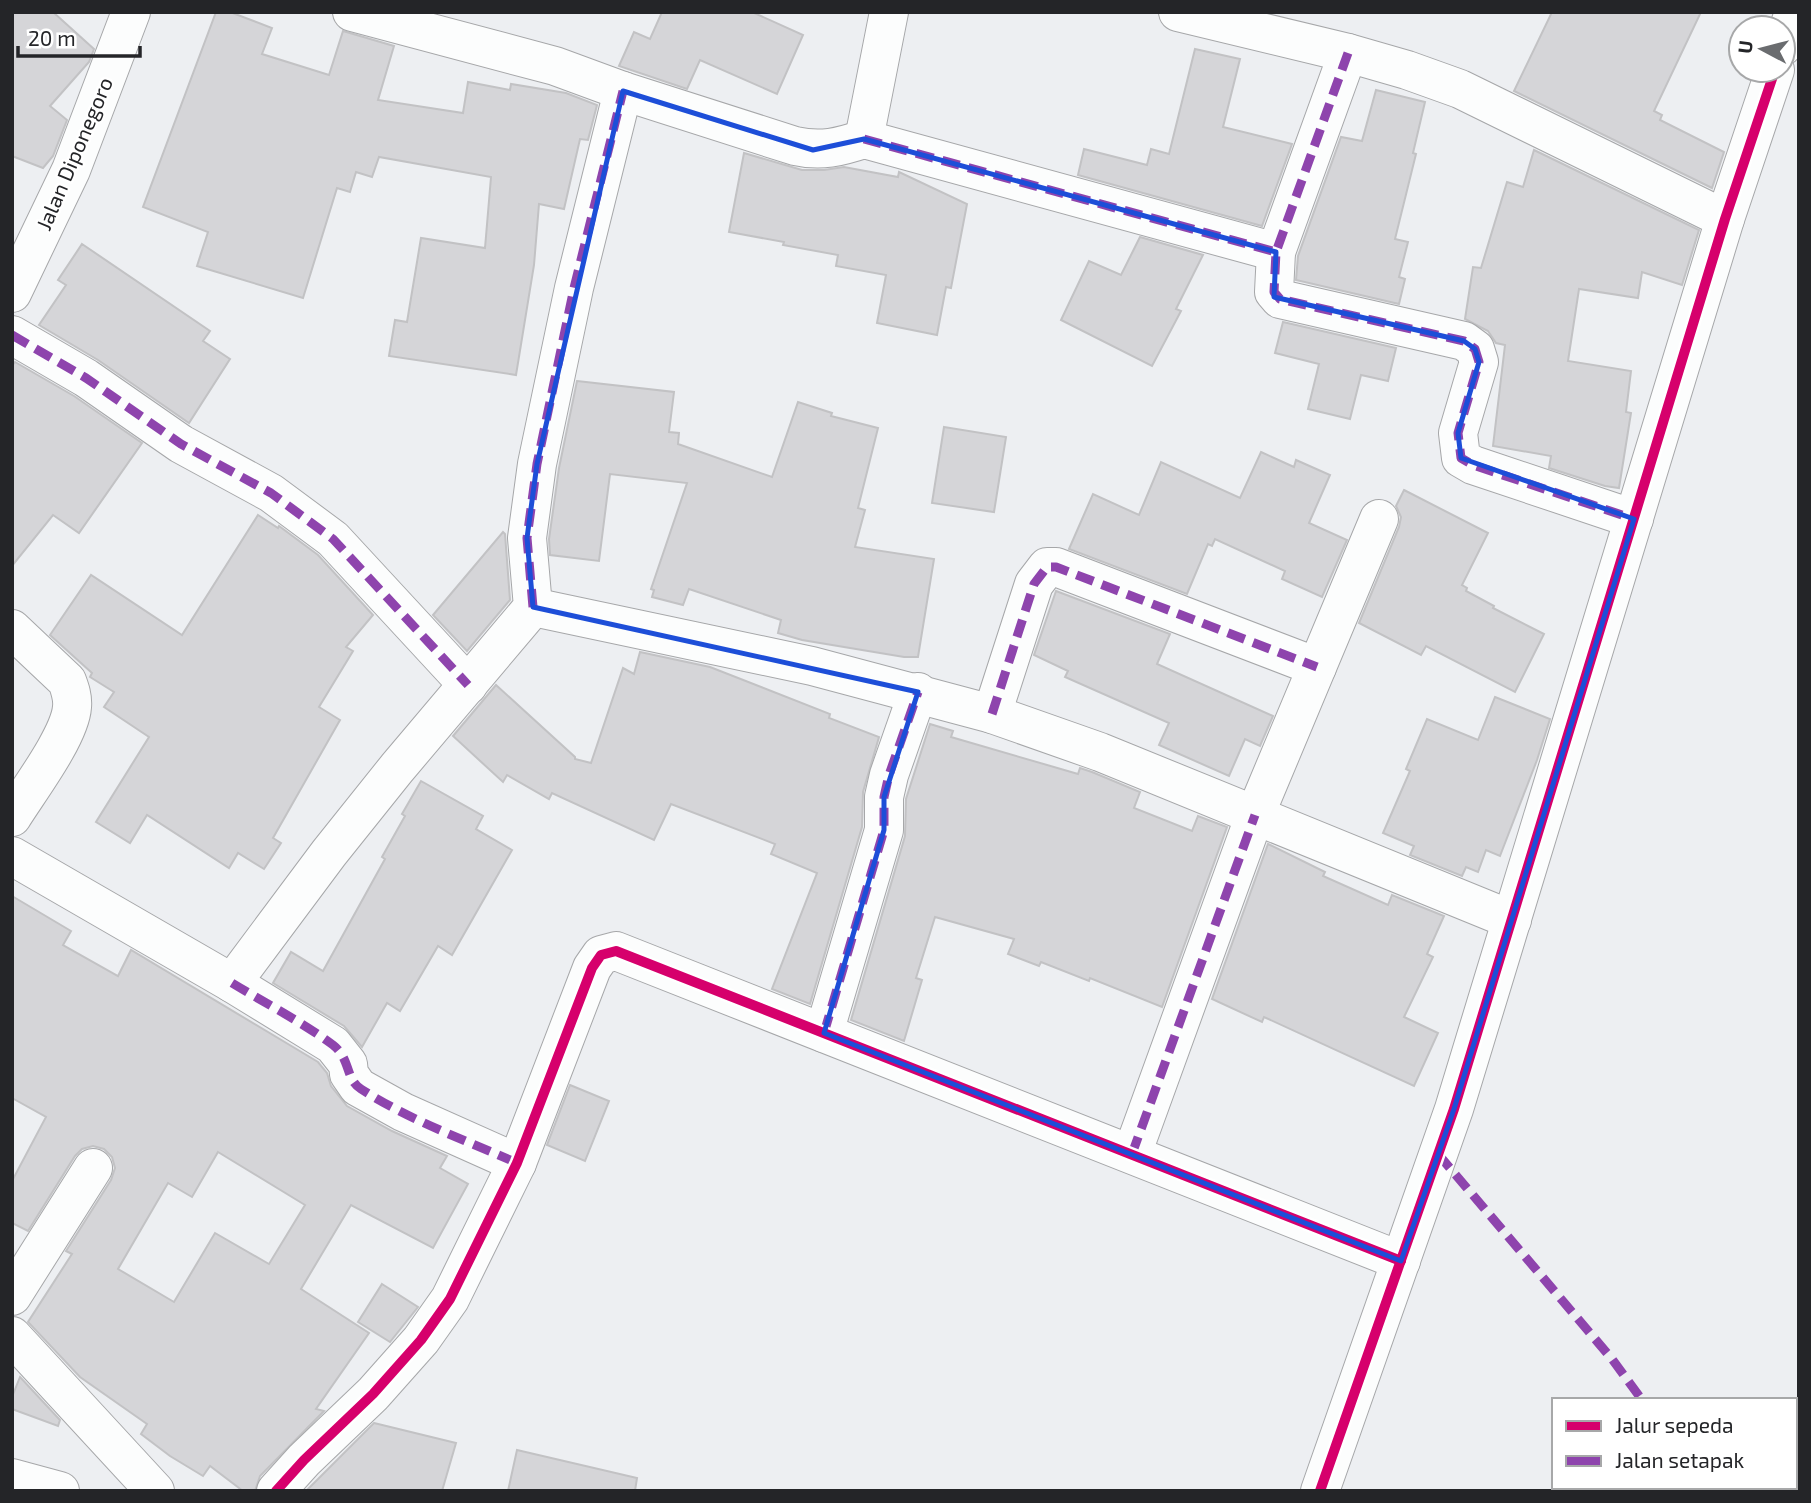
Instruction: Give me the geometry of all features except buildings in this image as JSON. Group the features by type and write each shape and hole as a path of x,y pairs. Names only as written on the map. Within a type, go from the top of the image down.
{"street":[{"name":"Jalan Diponegoro","path":"12,293 71,170 131,12"},
{"path":"352,12 555,66 623,91 813,150 830,149 864,139 1276,252"},
{"path":"864,139 890,12"},
{"path":"1178,12 1348,52 1460,89 1725,219"},
{"path":"1348,52 1276,252 1274,292 1280,299 1464,341 1475,349 1479,362 1458,433 1461,458 1473,465 1634,519"},
{"path":"1320,1491 1454,1109 1725,219 1770,84"},
{"path":"232,983 329,853 397,768 533,607 527,537 537,464 574,288 623,91"},
{"path":"12,335 86,379 181,444 271,493 333,540 468,685"},
{"path":"1132,1154 1255,815 1379,519"},
{"path":"992,714 1034,584 1047,567 1056,567 1317,667"},
{"path":"533,607 812,666 918,692 992,714 1100,752 1512,920"},
{"path":"12,629 67,681 72,692 72,708 66,730 12,817"},
{"path":"824,1033 884,830 884,797 889,775 918,692"},
{"path":"12,856 232,983 333,1045 348,1064 349,1074 358,1087 403,1112 517,1163"},
{"path":"276,1491 304,1460 373,1394 421,1340 450,1299 517,1163 585,983 601,955 616,951 1401,1261"},
{"path":"12,1296 93,1168"},
{"path":"12,1336 155,1491"},
{"path":"12,1478 60,1491"}],"highlighted area":[{"path":"623,91 813,150 864,139 1276,252 1274,297 1464,341 1475,349 1479,362 1458,433 1461,458 1634,519 1454,1109 1401,1261 824,1033 884,830 884,797 918,692 533,607 527,538 537,464"}],"marked path":[{"path":"1348,53 1276,252 1274,292 1280,299 1464,341 1475,349 1479,362 1458,433 1461,458 1473,465 1634,519"},
{"path":"533,607 527,538 537,464 574,288 623,91"},
{"path":"864,139 1276,252"},
{"path":"12,335 86,378 181,444 271,493 333,539 468,685"},
{"path":"992,714 1034,584 1047,567 1056,567 1317,667"},
{"path":"824,1033 884,830 884,797 889,775 918,692"},
{"path":"1132,1154 1255,815"},
{"path":"232,983 333,1045 343,1056 352,1080 361,1089 418,1120 517,1163 514,1167"},
{"path":"1438,1154 1612,1359 1641,1398"}],"cycle path":[{"path":"1320,1491 1454,1109 1725,219 1770,84"},
{"path":"276,1491 304,1460 373,1394 421,1340 450,1299 517,1163 592,968 601,955 616,951 1401,1261"}]}
